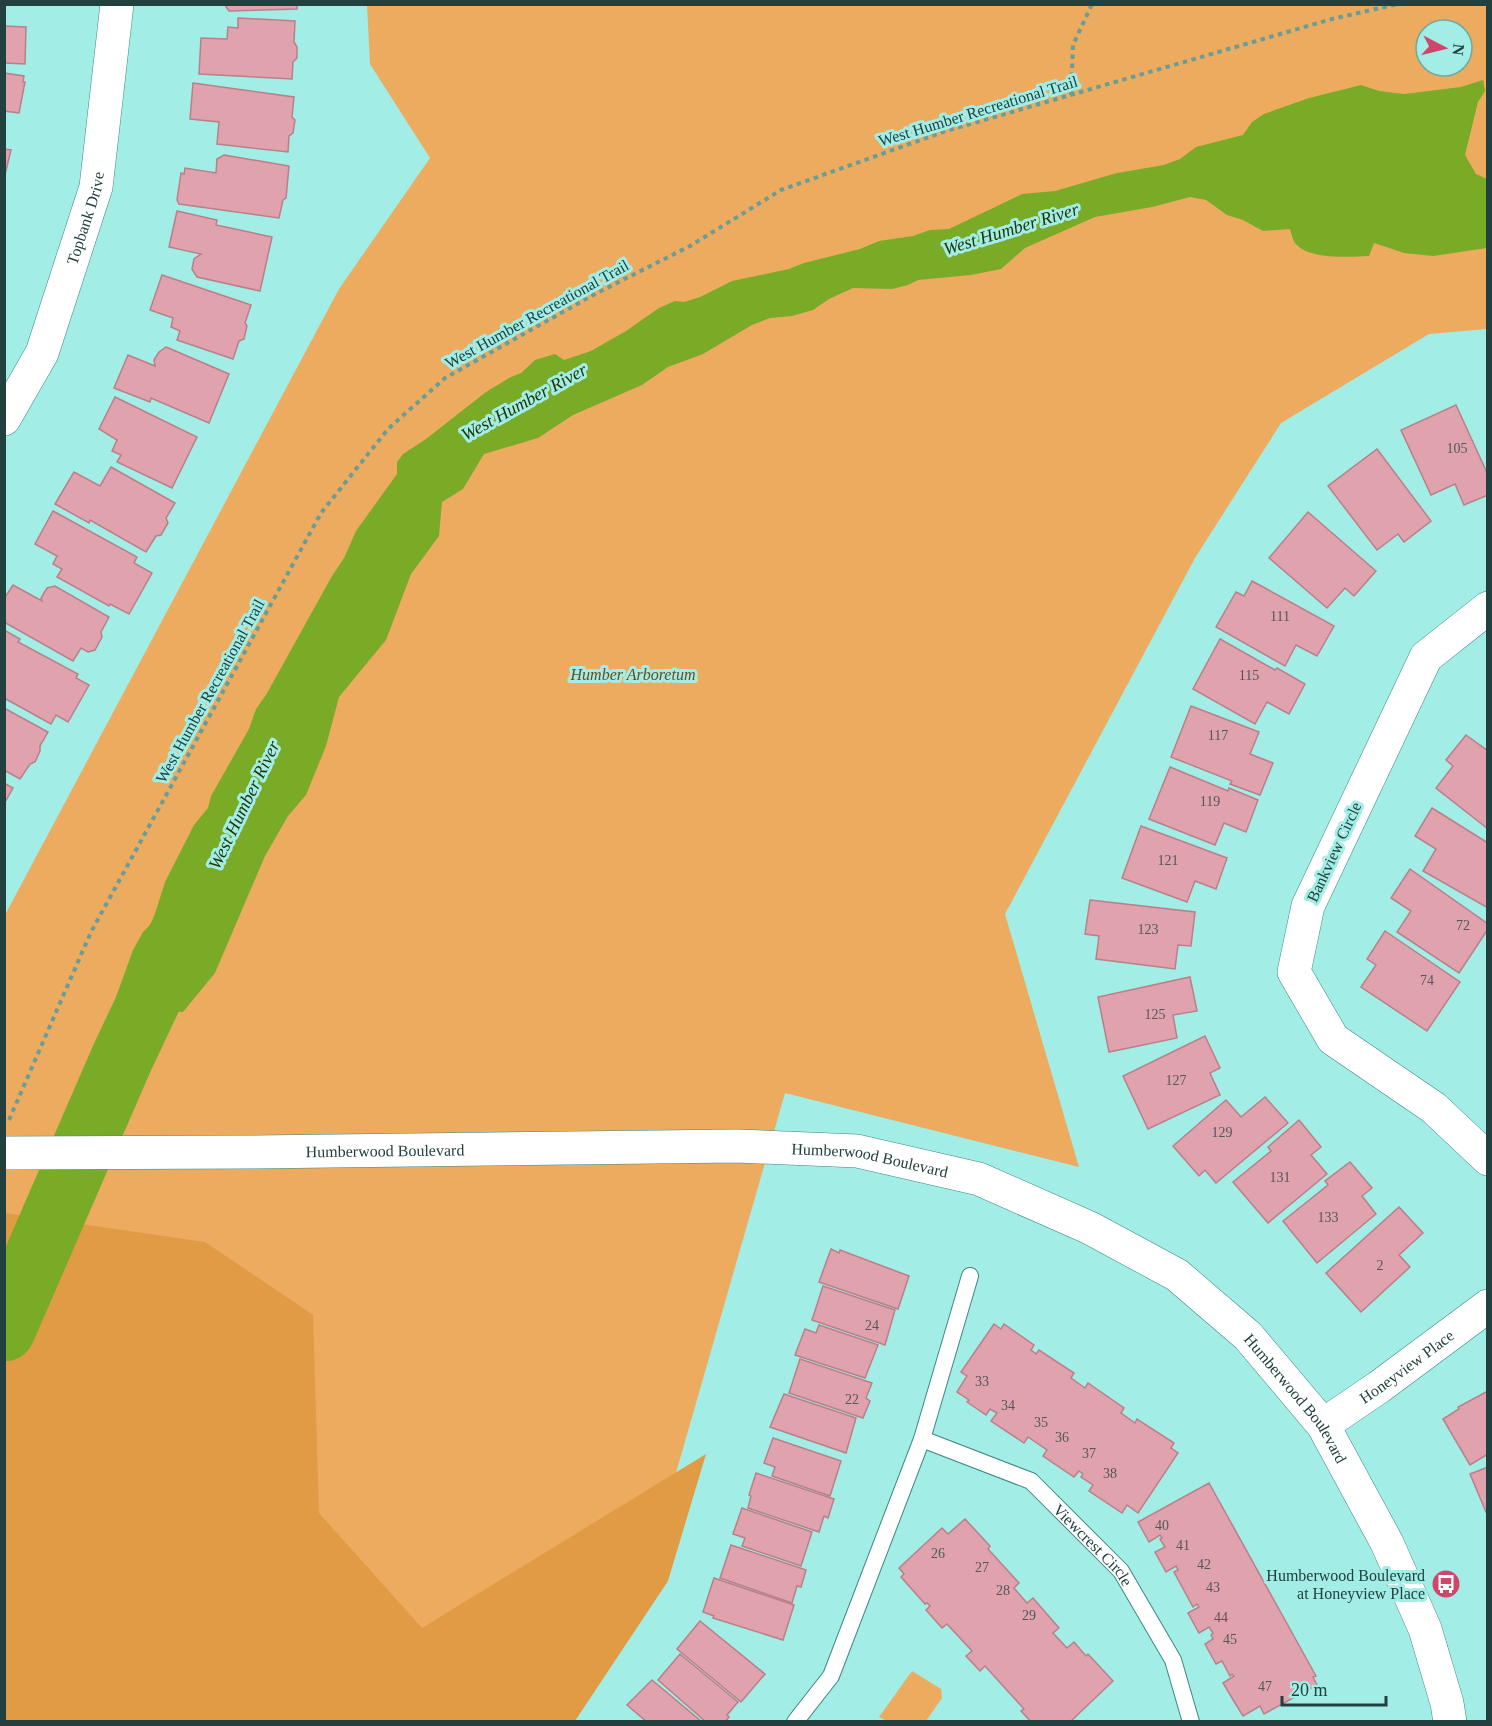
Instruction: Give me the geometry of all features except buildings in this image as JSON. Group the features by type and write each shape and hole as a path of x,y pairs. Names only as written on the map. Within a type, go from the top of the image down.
{"street":[{"name":"Topbank Drive","path":"4,419 42,352 96,187 117,4"},
{"name":"Bankview Circle","path":"1488,608 1426,657 1308,906 1294,972 1333,1039 1434,1108 1488,1159"},
{"name":"Humberwood Boulevard","path":"7,1137 255,1152 737,1146 857,1151 980,1179 1090,1228 1177,1275 1248,1336 1323,1425 1387,1543 1425,1629 1447,1703 1450,1722"},
{"name":"Honeyview Place","path":"1323,1425 1379,1387 1488,1306"}],"lane":[{"path":"795,1722 831,1676 922,1439 970,1276"},
{"name":"Viewcrest Circle","path":"922,1439 1031,1481 1121,1571 1173,1660 1191,1722"}],"path":[{"path":"1071,94 1073,45 1092,4"},
{"name":"West Humber Recreational Trail","path":"7,1137 38,1052 97,921 321,513 388,429 445,378 595,294 690,246 781,190 943,132 1332,19 1398,4"}],"green space":[{"name":"Humber Arboretum","path":"367,5 1487,5 1487,329 1429,334 1281,423 1195,558 1005,914 1079,1167 785,1093 655,1546 536,1721 5,1722 5,915 339,289 430,158 370,64"},
{"path":"912,1671 941,1689 942,1698 926,1721 887,1721 879,1717"}],"shaded area":[{"path":"5,1213 205,1242 313,1315 319,1513 422,1628 706,1454 668,1581 575,1721 5,1721"}],"water":[{"path":"1483,80 1485,91 1478,102 1465,155 1476,174 1487,179 1487,248 1433,256 1404,253 1374,243 1369,256 1319,255 1301,248 1294,242 1290,229 1263,231 1243,220 1227,215 1206,200 1190,197 1152,207 1095,217 1025,248 1001,269 971,275 918,280 892,289 853,288 829,299 813,310 792,316 770,318 752,325 703,354 668,367 642,385 573,415 538,438 484,454 463,489 442,502 439,536 411,574 386,640 339,697 326,746 306,795 288,816 265,856 215,973 183,1012 116,1009 116,997 133,950 143,932 152,923 165,882 194,825 208,808 211,796 249,729 256,709 344,558 356,531 397,474 397,462 403,454 486,392 521,373 535,360 555,354 564,360 591,351 626,331 659,308 675,301 684,302 700,297 732,281 789,269 860,249 879,241 913,236 930,230 949,229 1022,194 1055,191 1117,173 1164,165 1180,159 1196,147 1243,135 1252,122 1264,114 1309,98 1361,85 1379,91 1404,94 1461,87"}],"waterway":[{"name":"West Humber River","path":"4,1330 122,1058 182,931"}],"place":[{"name":"Humberwood Boulevard at Honeyview Place","path":"1446,1584"}]}
